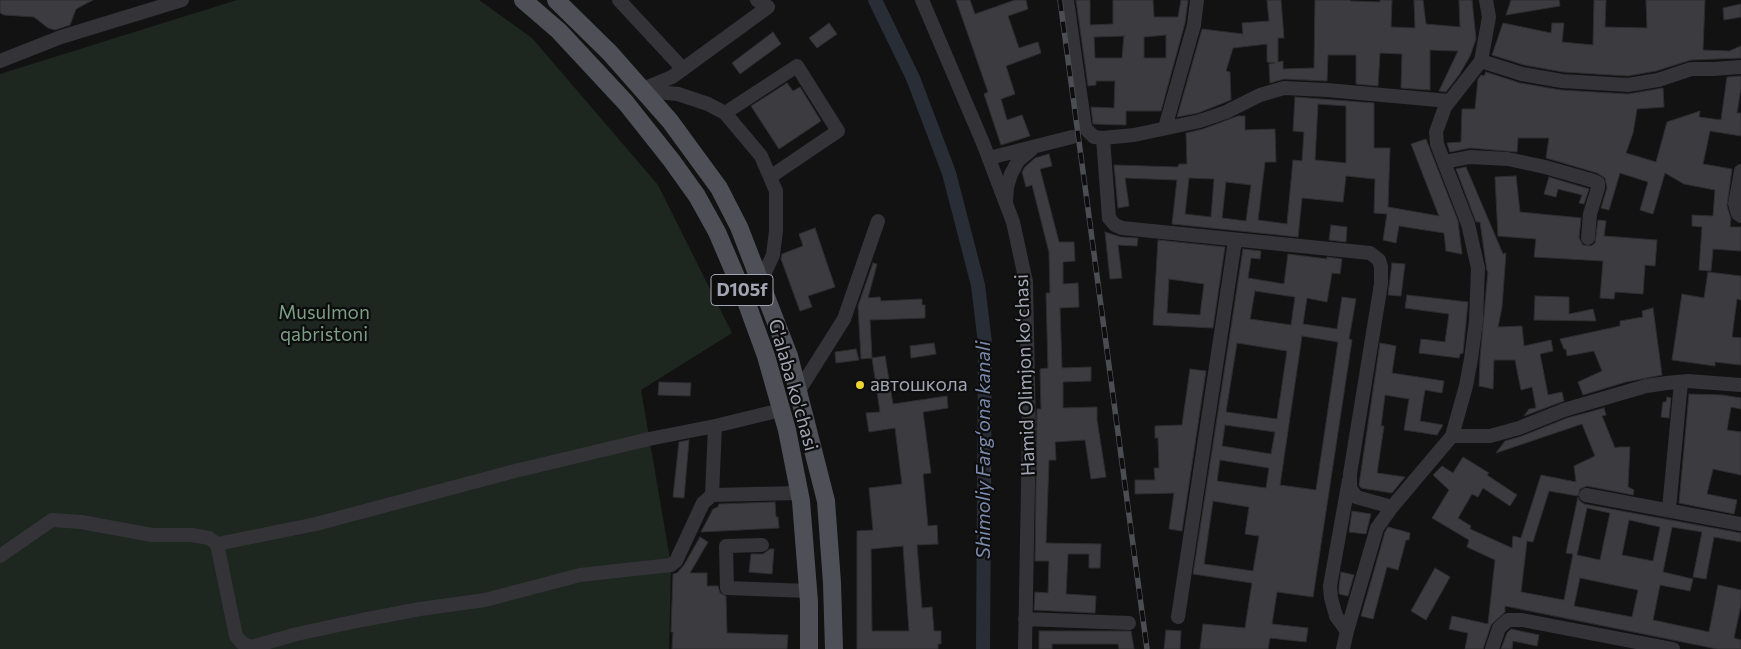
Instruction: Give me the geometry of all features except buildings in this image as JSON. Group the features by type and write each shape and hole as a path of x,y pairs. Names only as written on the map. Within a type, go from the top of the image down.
{"main road":[{"name":"G'alaba ko'chasi","path":"523,0 559,31 626,103 672,161 697,196 717,232 744,293 766,356 787,430 799,493 808,591 809,649"},
{"name":"G'alaba ko'chasi","path":"556,0 610,52 676,129 719,188 740,227 789,356 826,501 832,583 834,649"}],"street":[{"path":"0,61 61,37 182,0"},
{"path":"619,0 683,69"},
{"path":"644,90 672,77 768,7 757,0"},
{"name":"Hamid Olimjon koʻchasi","path":"922,0 989,158 1013,222 1026,282 1029,431 1025,649"},
{"path":"1067,0 1085,128 1094,137 1134,135 1200,121 1226,112 1260,95 1284,88 1449,101"},
{"path":"1165,128 1194,25 1197,0"},
{"path":"1343,649 1377,528 1392,507 1452,436 1472,359 1478,268 1468,224 1437,144 1436,132 1439,120 1449,101 1481,61 1489,17 1486,0"},
{"path":"1481,61 1522,74 1562,81 1628,85 1658,80 1691,69 1713,70 1741,67"},
{"path":"725,113 797,66 838,132 770,177"},
{"path":"644,90 678,94 708,104 725,113 761,156 776,191 776,231 773,255 761,281"},
{"path":"989,158 1072,137"},
{"path":"1102,138 1110,218 1115,225 1122,228 1235,241 1370,254 1379,260 1381,284 1330,586 1336,616 1347,631"},
{"path":"1006,204 1007,187 1011,174 1018,161 1034,147"},
{"path":"1444,162 1470,157 1508,159 1545,167 1598,183 1590,214 1588,238"},
{"path":"1741,171 1735,204 1738,214 1741,216"},
{"path":"798,392 844,319 878,221"},
{"path":"1178,617 1235,241"},
{"path":"1452,436 1490,436 1519,428 1564,410 1646,386 1681,382 1741,386"},
{"path":"1669,510 1681,382"},
{"path":"217,544 316,524 515,471 781,410"},
{"path":"712,495 715,426"},
{"path":"1350,474 1350,488 1356,497 1392,507"},
{"path":"0,556 52,520 81,522 152,535 192,535 209,538 217,544 236,636 242,643 251,646 362,620 420,609 485,600 580,575 671,565 676,561 703,503 712,495 799,493"},
{"path":"1586,495 1741,524"},
{"path":"762,545 726,546 727,588 808,591"},
{"path":"1025,619 1129,623"},
{"path":"1492,649 1499,628 1508,620 1522,620 1635,645 1673,649"}],"green space":[{"name":"Musulmon qabristoni","path":"237,0 479,0 532,38 658,185 732,333 641,390 671,565 669,649 0,649 0,74"}],"waterway":[{"name":"Shimoliy Fargʻona kanali","path":"875,0 913,78 949,173 978,285 985,343 983,649"}],"railway":[{"path":"1060,0 1147,649"}],"place":[{"name":"автошкола","path":"860,385"}]}
